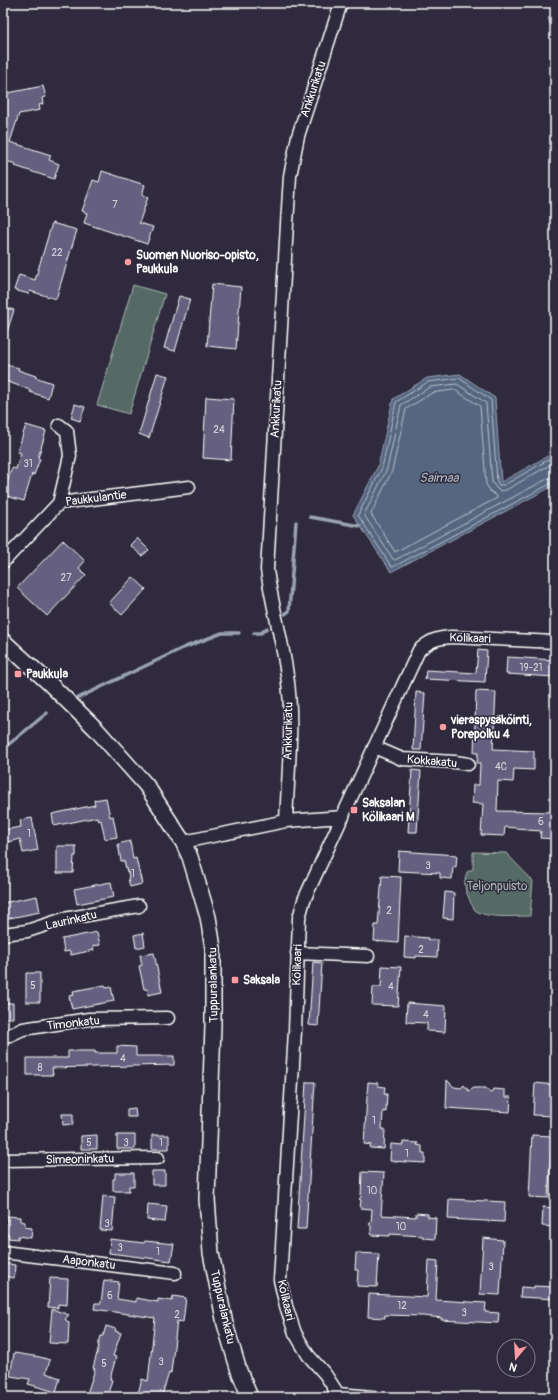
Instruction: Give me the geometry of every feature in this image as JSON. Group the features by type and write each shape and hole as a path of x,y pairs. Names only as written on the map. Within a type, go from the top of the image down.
{"street":[{"name":"Ankkurikatu","path":"286,821 290,707 287,674 271,598 267,570 290,176 298,136 341,3"},
{"path":"59,424 67,431 70,456 59,503"},
{"name":"Paukkulantie","path":"3,562 59,503 190,487"},
{"name":"Kölikaari","path":"373,1397 335,1396 325,1374 308,1355 295,1333 286,1306 280,1280 299,918 304,900 419,650 428,642 438,638 452,636 555,642"},
{"name":"Tuppuralankatu","path":"3,641 96,729 146,785 183,842 190,857 208,917 213,948 213,1026 207,1199 211,1253 225,1324 239,1371 250,1397"},
{"name":"Kokkakatu","path":"374,747 402,759 468,764"},
{"path":"183,842 286,821 343,817"},
{"name":"Laurinkatu","path":"3,934 27,931 64,919 139,906"},
{"path":"297,953 368,956"},
{"name":"Timonkatu","path":"3,1036 23,1030 89,1019 168,1018"},
{"name":"Simeoninkatu","path":"3,1160 158,1158"},
{"name":"Aaponkatu","path":"3,1252 175,1273"}],"green space":[{"path":"133,285 165,294 129,414 97,405"},
{"name":"Teljonpuisto","path":"473,852 506,853 533,881 530,916 493,916 480,913 475,910 467,893 465,884 467,872 473,869"}],"water":[{"path":"555,16 555,40 548,18"},
{"name":"Saimaa","path":"460,374 495,398 501,482 555,452 555,485 391,572 353,515 378,466 393,399 427,378"}],"building":[{"path":"43,86 46,97 42,98 43,104 39,105 40,110 19,114 10,142 51,155 49,160 59,164 54,179 15,166 16,164 3,160 3,94"},
{"path":"102,171 145,185 142,195 148,197 139,223 153,227 147,244 84,223 87,213 82,211 93,180 99,182"},
{"path":"52,223 77,230 56,299 30,291 29,294 14,290 19,275 35,280"},
{"path":"212,284 241,287 236,349 207,346"},
{"path":"179,296 190,299 175,351 164,348"},
{"path":"3,307 14,310 5,338 3,337"},
{"path":"3,364 19,368 18,370 52,383 48,398 3,380"},
{"path":"157,373 168,376 149,438 139,434"},
{"path":"206,397 234,399 231,460 203,458"},
{"path":"75,404 85,407 80,421 71,418"},
{"path":"26,425 46,431 38,458 40,459 34,475 32,474 24,501 3,495 12,468 16,469 21,453 17,452"},
{"path":"137,538 149,550 142,556 130,545"},
{"path":"63,540 85,561 79,568 86,575 47,616 17,588"},
{"path":"133,577 146,589 122,615 109,603"},
{"path":"478,650 487,651 485,682 425,679 426,670 476,673"},
{"path":"507,657 555,660 555,677 506,674"},
{"path":"476,691 496,692 493,749 534,751 534,770 514,769 513,782 498,781 497,811 555,812 555,839 540,838 541,831 505,827 504,836 481,835 483,804 472,803 473,785 479,785 480,763 477,763 478,753 474,753"},
{"path":"416,692 425,693 421,750 413,750"},
{"path":"412,770 421,771 417,832 408,832"},
{"path":"106,798 110,817 113,816 117,837 105,839 101,820 98,821 97,817 54,826 52,814 95,805 94,800"},
{"path":"32,818 38,850 23,853 20,839 3,843 3,830 21,827 20,820"},
{"path":"130,841 133,859 136,858 142,884 130,887 128,872 124,861 121,861 118,844"},
{"path":"57,846 76,846 73,873 57,873"},
{"path":"399,851 457,855 456,867 453,867 452,879 440,878 440,873 398,871"},
{"path":"382,876 401,877 398,943 374,941 375,925 378,925"},
{"path":"111,882 114,897 77,904 74,889"},
{"path":"445,892 454,893 453,919 443,918"},
{"path":"37,896 40,912 5,919 3,903"},
{"path":"97,932 100,945 93,946 94,950 71,955 70,951 64,952 62,939"},
{"path":"143,933 145,946 136,948 134,935"},
{"path":"405,936 428,938 428,940 438,940 437,957 404,957"},
{"path":"154,953 162,992 148,995 147,989 144,989 139,966 142,965 140,955"},
{"path":"313,962 322,963 318,1026 309,1025"},
{"path":"382,966 401,967 398,1006 372,1005 373,987 381,987"},
{"path":"26,973 40,973 40,1002 26,1002"},
{"path":"105,985 106,988 111,987 114,1001 72,1009 69,996 74,995 73,991"},
{"path":"3,1003 13,1003 13,1018 3,1018"},
{"path":"407,1003 446,1006 445,1032 427,1031 427,1023 406,1022"},
{"path":"117,1046 136,1047 136,1056 174,1056 174,1065 52,1068 53,1075 27,1075 27,1058 68,1058 68,1051 117,1053"},
{"path":"447,1080 454,1087 461,1088 464,1085 469,1091 474,1088 486,1088 490,1093 494,1089 505,1090 505,1097 511,1097 510,1112 446,1108"},
{"path":"306,1082 315,1082 306,1229 297,1229"},
{"path":"368,1082 378,1083 378,1086 385,1087 384,1094 387,1094 386,1112 383,1111 382,1129 385,1129 384,1149 370,1148 371,1145 364,1144"},
{"path":"535,1083 555,1085 553,1116 533,1115"},
{"path":"135,1108 136,1117 127,1117 127,1109"},
{"path":"62,1114 73,1114 73,1124 63,1125"},
{"path":"97,1135 97,1149 81,1149 81,1136"},
{"path":"117,1135 135,1135 135,1149 117,1149"},
{"path":"152,1135 169,1135 169,1149 152,1149"},
{"path":"532,1135 552,1136 548,1198 529,1197"},
{"path":"403,1142 418,1143 417,1145 422,1146 422,1153 425,1153 425,1163 390,1161 391,1144 403,1145"},
{"path":"152,1171 165,1171 165,1185 152,1185"},
{"path":"362,1172 384,1173 381,1215 416,1217 416,1213 428,1214 428,1217 436,1218 435,1239 423,1238 423,1236 390,1234 390,1236 371,1235 371,1226 369,1224 371,1223 372,1209 360,1208 361,1200 359,1199 361,1197"},
{"path":"115,1173 134,1173 134,1186 129,1186 129,1191 113,1191 113,1179 115,1179"},
{"path":"103,1196 115,1197 112,1231 100,1230"},
{"path":"449,1199 505,1202 504,1222 448,1219"},
{"path":"148,1204 167,1206 165,1222 147,1220"},
{"path":"543,1207 555,1208 555,1227 542,1226"},
{"path":"7,1216 20,1217 20,1221 25,1222 25,1227 32,1228 31,1238 18,1236 18,1239 8,1238 9,1235 5,1234"},
{"path":"483,1238 503,1240 500,1295 480,1294"},
{"path":"110,1239 144,1243 145,1241 174,1244 171,1261 109,1253"},
{"path":"356,1253 379,1254 377,1287 357,1286 358,1270 355,1270"},
{"path":"429,1260 438,1261 436,1300 486,1303 485,1312 499,1313 498,1323 441,1320 442,1318 423,1316 385,1315 385,1318 368,1317 369,1294 427,1297"},
{"path":"3,1263 15,1265 14,1278 3,1276"},
{"path":"50,1278 68,1279 67,1305 58,1304 58,1308 48,1307"},
{"path":"104,1280 119,1282 117,1299 136,1302 136,1298 158,1302 158,1299 172,1301 173,1296 186,1298 183,1322 177,1321 171,1373 169,1373 162,1395 159,1394 158,1397 137,1397 142,1379 148,1381 155,1318 94,1309 95,1303 101,1303"},
{"path":"534,1286 555,1287 555,1299 520,1297 521,1287 534,1288"},
{"path":"52,1309 69,1315 65,1319 69,1323 68,1344 49,1343"},
{"path":"106,1326 116,1329 115,1331 121,1333 113,1356 116,1357 110,1379 112,1380 107,1397 86,1397 95,1369 93,1368 98,1346"},
{"path":"14,1353 50,1360 46,1373 60,1378 56,1392 28,1384 30,1379 10,1376"}],"waterway":[{"path":"310,517 360,526"},
{"path":"285,614 289,611 296,522"},
{"path":"254,633 261,633 267,628"},
{"path":"78,698 183,648 222,633 239,633"},
{"path":"3,749 47,713"}],"place":[{"name":"Suomen Nuoriso-opisto, Paukkula","path":"128,262"},
{"name":"Paukkula","path":"18,674"},
{"name":"vieraspysäköinti, Porepolku 4","path":"443,727"},
{"name":"Saksalan Kölikaari M","path":"354,810"},
{"name":"Saksala","path":"235,980"}]}
